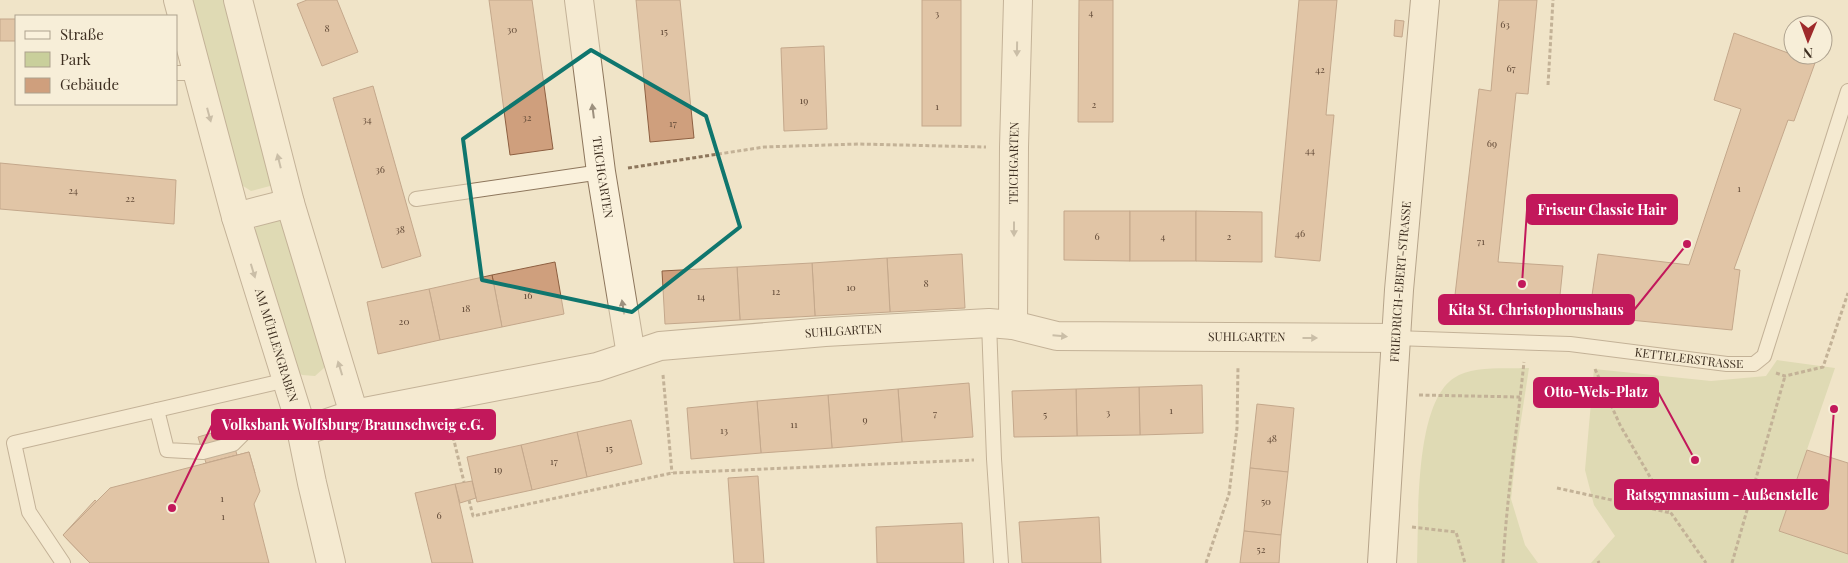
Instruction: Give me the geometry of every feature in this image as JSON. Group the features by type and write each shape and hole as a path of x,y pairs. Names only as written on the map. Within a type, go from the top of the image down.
{"street":[{"name":"AM MÜHLENGRABEN","path":"178,0 187,73 236,217 287,380 300,426 331,563"},
{"path":"238,0 290,204 354,414"},
{"name":"TEICHGARTEN","path":"580,0 601,172 631,355"},
{"name":"TEICHGARTEN","path":"1001,324 1014,147 1018,0"},
{"name":"FRIEDRICH-EBERT-STRASSE","path":"1382,563 1395,338 1425,0"},
{"path":"236,217 290,204"},
{"name":"SUHLGARTEN","path":"300,426 597,367 660,346 825,332 1001,324 1057,336 1395,338"}],"lane":[{"name":"KETTELERSTRASSE","path":"1395,338 1526,344 1570,344 1727,364 1754,364 1764,356 1848,91"},
{"path":"416,199 601,172"},
{"path":"1001,324 994,459 1001,563"},
{"path":"63,563 29,512 14,443 287,380"},
{"path":"157,410 167,450 203,452 233,444 246,431 300,426"}],"path":[{"path":"1548,85 1553,0"},
{"path":"601,172 764,147 858,144 1014,147"},
{"path":"1732,563 1785,376 1823,367 1848,293"},
{"path":"1206,563 1229,494 1237,428 1239,338"},
{"path":"1503,563 1508,496 1526,344"},
{"path":"660,346 672,474"},
{"path":"1585,346 1620,425 1672,513 1706,563"},
{"path":"1392,394 1520,397"},
{"path":"444,398 464,482"},
{"path":"469,500 474,516 672,474 994,459"},
{"path":"1557,488 1672,513"},
{"path":"1384,524 1456,532 1464,563"}],"highlighted area":[{"path":"591,50 706,116 740,227 632,312 482,280 463,139"}],"green space":[{"path":"188,0 230,0 276,175 270,186 251,191 240,184"},
{"path":"278,219 290,228 327,358 324,368 315,376 302,375 292,366 253,233 259,222"},
{"path":"1777,360 1835,368 1779,531 1848,552 1848,563 1591,563 1615,536 1594,505 1585,470 1594,369 1711,381 1766,376"},
{"path":"1490,368 1529,368 1511,499 1525,545 1538,563 1417,563 1421,463 1425,436 1432,412 1441,392 1454,378 1470,371"}],"building":[{"path":"307,0 337,0 358,52 322,66 297,4"},
{"path":"489,0 532,0 553,149 510,155"},
{"path":"636,0 680,0 694,138 650,142"},
{"path":"922,0 961,0 961,126 922,126"},
{"path":"1079,0 1113,0 1113,122 1078,122"},
{"path":"1299,0 1337,0 1326,115 1334,115 1320,261 1275,257"},
{"path":"1499,0 1537,0 1528,94 1516,93 1498,262 1563,266 1559,305 1455,295 1479,89 1491,91"},
{"path":"0,19 15,19 15,41 0,41"},
{"path":"1395,20 1404,21 1402,37 1394,36"},
{"path":"1734,33 1783,51 1783,65 1814,65 1794,121 1788,120 1734,269 1740,270 1732,330 1589,316 1598,254 1689,265 1741,109 1714,100"},
{"path":"824,46 827,129 784,131 781,48"},
{"path":"373,86 421,256 382,268 333,98"},
{"path":"0,163 176,180 174,224 0,209"},
{"path":"1064,211 1130,211 1130,261 1064,260"},
{"path":"1130,211 1196,211 1196,261 1130,261"},
{"path":"1196,211 1262,212 1262,262 1196,261"},
{"path":"962,254 965,308 890,312 887,258"},
{"path":"887,258 890,312 815,316 812,263"},
{"path":"555,262 564,314 502,327 492,275"},
{"path":"812,263 815,316 740,320 737,267"},
{"path":"737,267 740,320 665,324 662,271"},
{"path":"492,275 502,327 440,340 429,289"},
{"path":"429,289 440,340 378,354 367,302"},
{"path":"969,383 973,437 902,442 898,389"},
{"path":"1202,385 1203,433 1140,435 1139,387"},
{"path":"1139,387 1140,435 1077,436 1076,389"},
{"path":"898,389 902,442 832,448 828,395"},
{"path":"1076,389 1077,436 1014,437 1012,391"},
{"path":"828,395 832,448 761,453 757,401"},
{"path":"757,401 761,453 691,459 687,408"},
{"path":"1257,404 1294,408 1288,472 1250,468"},
{"path":"631,420 642,464 587,477 577,432"},
{"path":"229,428 237,455 206,463 198,437"},
{"path":"577,432 587,477 532,490 521,445"},
{"path":"521,445 532,490 477,502 467,457"},
{"path":"1807,450 1848,463 1848,554 1779,531"},
{"path":"249,452 255,473 241,477 263,563 90,563 63,535 95,500 157,561 206,550 188,479 206,475 203,464"},
{"path":"249,452 260,491 254,504 269,563 90,563 63,535 110,488"},
{"path":"1250,468 1288,472 1281,535 1244,531"},
{"path":"758,476 764,563 734,563 728,478"},
{"path":"472,481 476,498 460,503 455,484"},
{"path":"455,484 473,563 432,563 415,493"},
{"path":"1099,517 1101,563 1022,563 1019,522"},
{"path":"962,523 964,563 877,563 876,527"},
{"path":"1244,531 1281,535 1279,563 1240,563"}],"place":[{"name":"Kita St. Christophorushaus","path":"1687,244"},
{"name":"Friseur Classic Hair","path":"1522,284"},
{"name":"Ratsgymnasium - Außenstelle","path":"1834,409"},
{"name":"Otto-Wels-Platz","path":"1695,460"},
{"name":"Volksbank Wolfsburg/Braunschweig e.G.","path":"172,508"}]}
